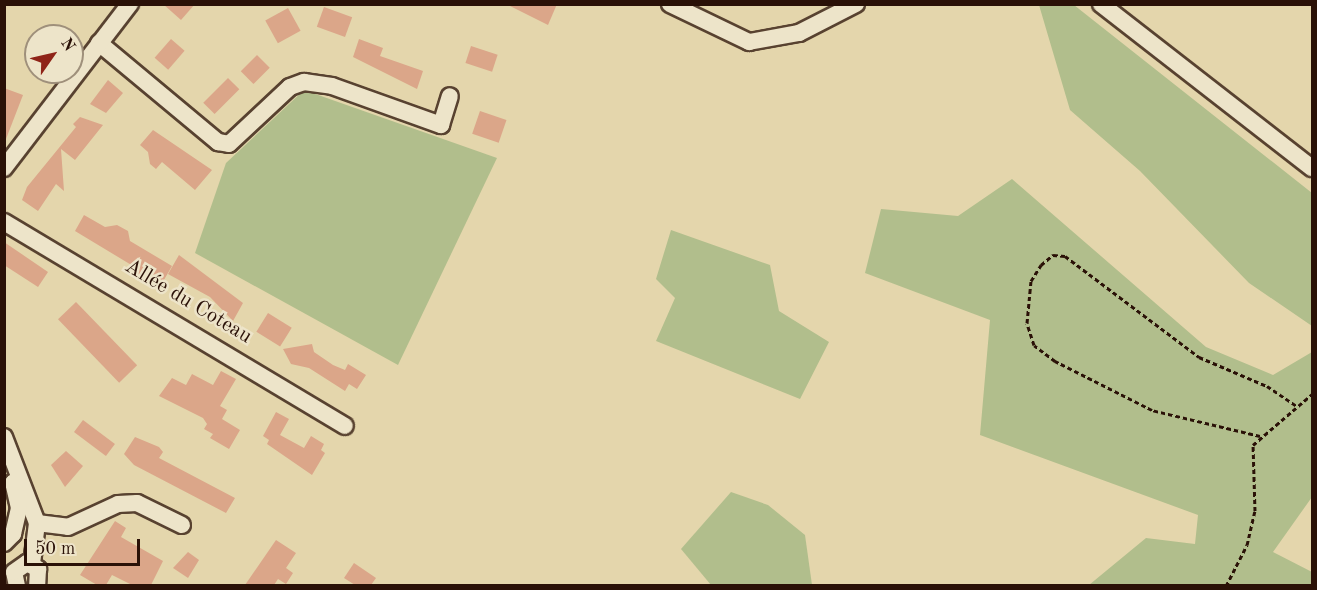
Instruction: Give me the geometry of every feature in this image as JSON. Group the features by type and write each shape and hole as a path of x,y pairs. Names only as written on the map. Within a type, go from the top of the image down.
{"street":[{"path":"4,168 130,4"},
{"path":"670,4 749,42 799,33 856,4"},
{"path":"1101,4 1312,168"},
{"path":"99,43 218,142 229,144 290,87 304,82 332,86 441,125 450,96"},
{"name":"Allée du Coteau","path":"4,222 345,426"},
{"path":"4,437 22,477 37,523 32,564"},
{"path":"4,543 13,534 19,508 14,483 22,477"},
{"path":"37,523 68,526 118,504 137,503 182,525"},
{"path":"12,575 23,564 32,564 38,569 41,584"}],"path":[{"path":"1260,436 1152,410 1055,361 1034,345 1027,323 1031,281 1041,265 1053,255 1065,256 1199,357 1267,386 1297,406"},
{"path":"1226,585 1247,545 1255,511 1250,461 1260,436 1312,394"}],"green space":[{"path":"1039,5 1074,5 1312,193 1312,326 1249,283 1140,171 1070,110"},
{"path":"304,90 497,158 398,365 195,253 226,163"},
{"path":"1012,179 1206,347 1273,375 1312,352 1312,497 1273,552 1312,572 1312,585 1089,585 1146,538 1195,544 1198,515 980,435 990,320 865,273 881,209 958,216"},
{"path":"671,230 770,265 779,311 829,342 800,399 656,341 675,298 656,279"},
{"path":"731,492 768,505 805,535 812,585 711,585 681,549"}],"building":[{"path":"163,4 195,4 181,20"},
{"path":"506,4 557,4 548,25"},
{"path":"324,7 352,17 345,37 317,27"},
{"path":"288,8 301,31 278,43 265,21"},
{"path":"171,39 185,51 168,70 155,58"},
{"path":"359,39 383,48 380,56 423,71 417,89 353,57"},
{"path":"471,46 498,55 492,72 465,63"},
{"path":"257,55 270,68 253,84 241,71"},
{"path":"228,78 239,89 215,114 203,103"},
{"path":"108,80 123,93 106,113 90,104"},
{"path":"4,88 23,95 6,139 4,138"},
{"path":"480,111 506,120 499,143 472,134"},
{"path":"80,117 103,125 75,160 61,149 64,191 56,184 38,211 22,200 27,187 76,127 73,124"},
{"path":"153,130 212,170 195,190 162,162 156,169 150,164 148,152 140,145"},
{"path":"84,215 105,227 117,225 128,231 130,241 172,266 161,285 135,274 138,269 75,231"},
{"path":"4,242 48,272 38,287 4,265"},
{"path":"179,255 243,303 233,321 210,297 168,274"},
{"path":"76,302 137,365 119,383 58,319"},
{"path":"268,313 292,328 280,346 256,332"},
{"path":"312,344 314,352 333,365 345,370 348,364 366,375 357,389 349,384 345,391 309,368 291,364 283,349"},
{"path":"221,371 236,379 220,406 227,410 222,419 240,430 229,449 210,438 213,434 204,429 207,424 203,418 159,396 172,378 186,385 192,374 213,385"},
{"path":"276,412 289,419 280,435 304,448 311,436 324,444 321,450 325,453 312,475 267,444 269,440 263,436"},
{"path":"83,420 115,444 106,456 74,432"},
{"path":"135,437 159,447 163,452 159,458 235,498 226,513 134,465 124,454"},
{"path":"66,451 83,466 65,487 51,465"},
{"path":"115,521 126,528 121,537 163,561 151,585 132,585 112,575 106,585 97,585 80,575"},
{"path":"276,540 296,553 286,568 293,573 286,584 278,579 274,585 245,585"},
{"path":"188,552 199,560 188,578 173,568"},
{"path":"354,563 376,578 371,585 355,585 344,578"}]}
